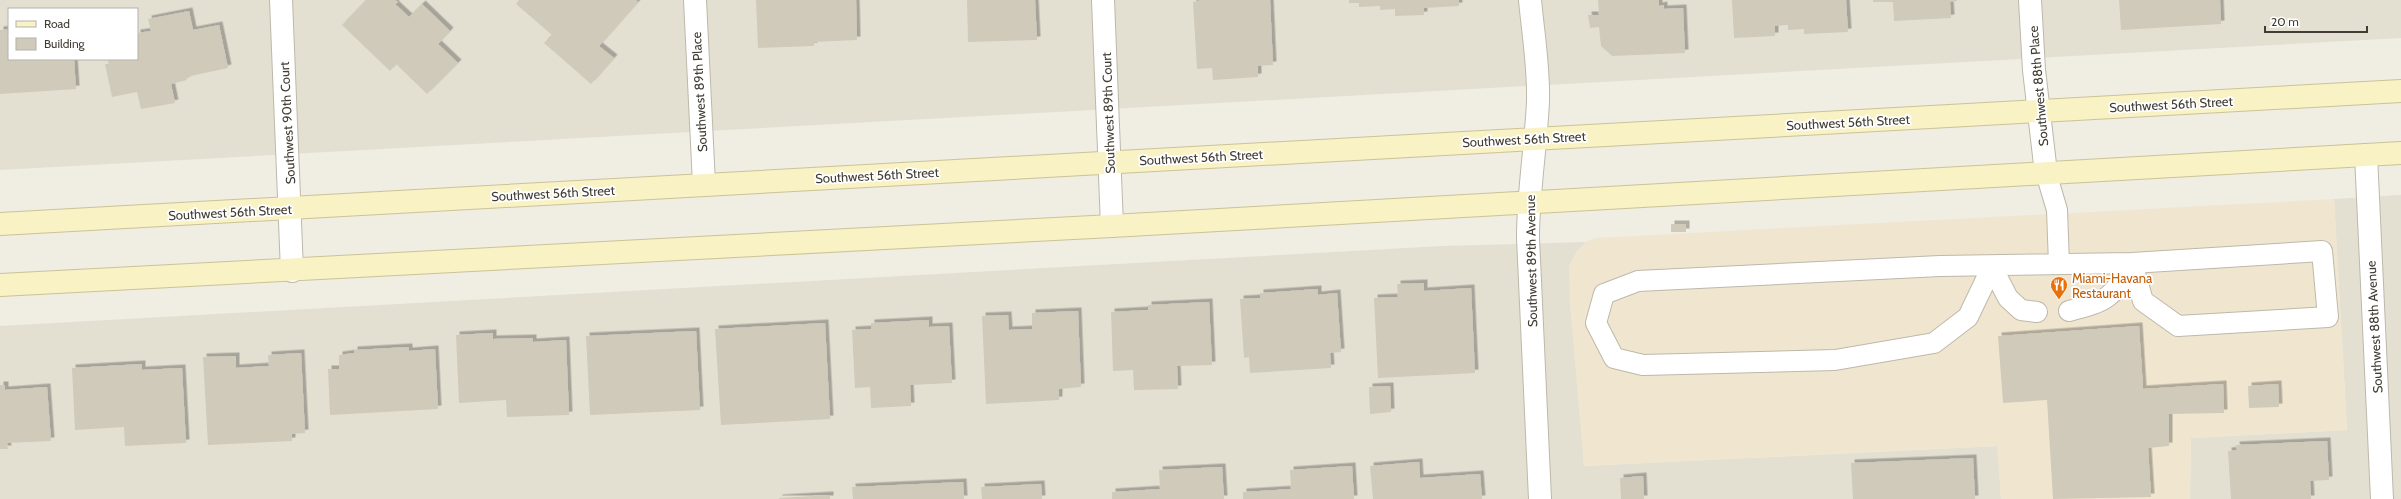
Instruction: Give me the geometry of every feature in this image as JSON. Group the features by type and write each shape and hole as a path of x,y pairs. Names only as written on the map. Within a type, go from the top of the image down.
{"main road":[{"name":"Southwest 56th Street","path":"0,224 2401,91"},
{"path":"0,285 292,271 1112,226 2401,153"}],"street":[{"name":"Southwest 90th Court","path":"281,0 292,271"},
{"name":"Southwest 89th Place","path":"695,0 704,184"},
{"name":"Southwest 89th Court","path":"1103,0 1112,226"},
{"name":"Southwest 89th Avenue","path":"1530,0 1537,83 1536,138 1528,202 1540,499"},
{"name":"Southwest 88th Place","path":"2030,0 2034,70 2046,173"},
{"name":"Southwest 88th Avenue","path":"2366,155 2382,499"}],"lane":[{"path":"2046,173 2057,210 2059,264"},
{"path":"1992,267 1968,317 1934,343 1835,360 1643,365 1614,358 1596,323 1604,294 1638,282 1940,266 1992,267 2132,263 2322,251 2328,317 2178,326 2143,301 2132,263"},
{"path":"2070,311 2099,304 2117,288 2132,263"},
{"path":"1992,267 2008,298 2021,310 2037,312"}],"shaded area":[{"path":"0,0 2401,0 2401,38 0,170"},
{"path":"2401,195 2401,499 2190,499 2191,438 2347,430 2334,199"},
{"path":"2334,199 2347,430 2191,438 2190,499 2001,499 1997,446 1584,466 1570,304 1569,266 1576,253 1586,242 1595,238"},
{"path":"1586,242 1576,253 1584,466 1998,446 2001,499 0,499 0,326 1441,246"}],"building":[{"path":"366,0 395,0 398,2 395,4 409,17 422,4 450,31 438,44 458,63 427,94 396,64 390,71 342,25"},
{"path":"519,0 636,0 638,2 599,46 614,58 591,84 544,43 552,35 516,4"},
{"path":"756,0 856,0 857,40 814,42 814,46 758,48"},
{"path":"967,0 1035,0 1037,40 968,42"},
{"path":"1202,0 1270,0 1273,65 1258,66 1258,77 1213,80 1212,68 1197,69 1193,2"},
{"path":"1349,0 1459,0 1459,6 1424,8 1424,15 1395,16 1395,9 1380,10 1380,6 1359,7 1359,3 1349,3"},
{"path":"1598,0 1659,0 1659,6 1664,5 1664,9 1683,8 1685,53 1612,56 1601,46 1599,27 1590,28 1588,15 1599,15"},
{"path":"1732,0 1846,0 1848,32 1804,34 1804,29 1788,30 1788,25 1775,26 1775,36 1734,38"},
{"path":"1873,0 1957,1 1950,2 1951,18 1894,21 1893,2 1873,2"},
{"path":"2119,0 2220,0 2221,24 2121,30"},
{"path":"189,11 193,30 219,25 228,68 186,77 187,80 171,84 175,103 141,109 137,92 112,97 105,64 109,64 108,60 138,60 138,33 151,31 148,19"},
{"path":"8,29 8,60 74,60 76,89 0,94 0,30"},
{"path":"1671,224 1686,224 1686,232 1671,232"},
{"path":"1424,283 1424,291 1471,288 1475,373 1378,378 1374,298 1398,297 1397,284"},
{"path":"1318,289 1318,295 1337,293 1341,352 1330,353 1331,368 1250,373 1249,357 1244,358 1240,299 1260,298 1260,293"},
{"path":"1209,302 1212,365 1177,366 1178,389 1134,390 1133,370 1113,371 1111,312 1148,310 1148,305"},
{"path":"1078,311 1081,387 1059,389 1059,400 986,404 982,316 1008,315 1009,330 1032,329 1032,313"},
{"path":"929,320 929,327 949,326 952,383 910,385 911,406 871,408 870,387 855,388 852,330 871,329 871,323"},
{"path":"825,323 830,419 721,425 715,329"},
{"path":"2139,326 2143,389 2223,384 2224,413 2169,414 2169,446 2148,448 2151,497 2053,499 2047,400 2003,403 1998,336"},
{"path":"696,331 700,410 590,415 586,336"},
{"path":"493,333 493,339 533,338 533,342 566,340 569,415 507,417 506,400 459,403 456,335"},
{"path":"409,347 409,351 435,349 438,409 330,415 328,369 339,369 339,355 354,353 354,350"},
{"path":"301,353 305,433 292,434 292,441 208,445 203,357 236,356 236,368 269,366 268,355"},
{"path":"142,364 142,370 182,368 186,443 125,446 124,427 75,430 72,368"},
{"path":"2278,384 2279,407 2249,408 2248,386"},
{"path":"0,385 5,385 5,390 47,387 51,441 7,443 8,449 0,449"},
{"path":"1390,386 1391,412 1370,414 1369,387"},
{"path":"2327,441 2329,480 2310,481 2311,499 2231,499 2228,451 2237,450 2236,445"},
{"path":"1973,458 1975,499 1853,499 1851,463"},
{"path":"1419,462 1420,478 1480,474 1482,499 1373,499 1370,466"},
{"path":"1352,466 1354,499 1243,499 1243,492 1291,489 1290,470"},
{"path":"1222,467 1224,499 1112,499 1112,492 1160,489 1159,470"},
{"path":"1643,476 1644,499 1621,499 1620,478"},
{"path":"963,482 964,499 853,499 852,487"},
{"path":"1041,484 1042,499 982,499 981,487"},
{"path":"830,495 830,499 779,499 779,498"}],"place":[{"name":"Miami-Havana Restaurant","path":"2059,300"}]}
